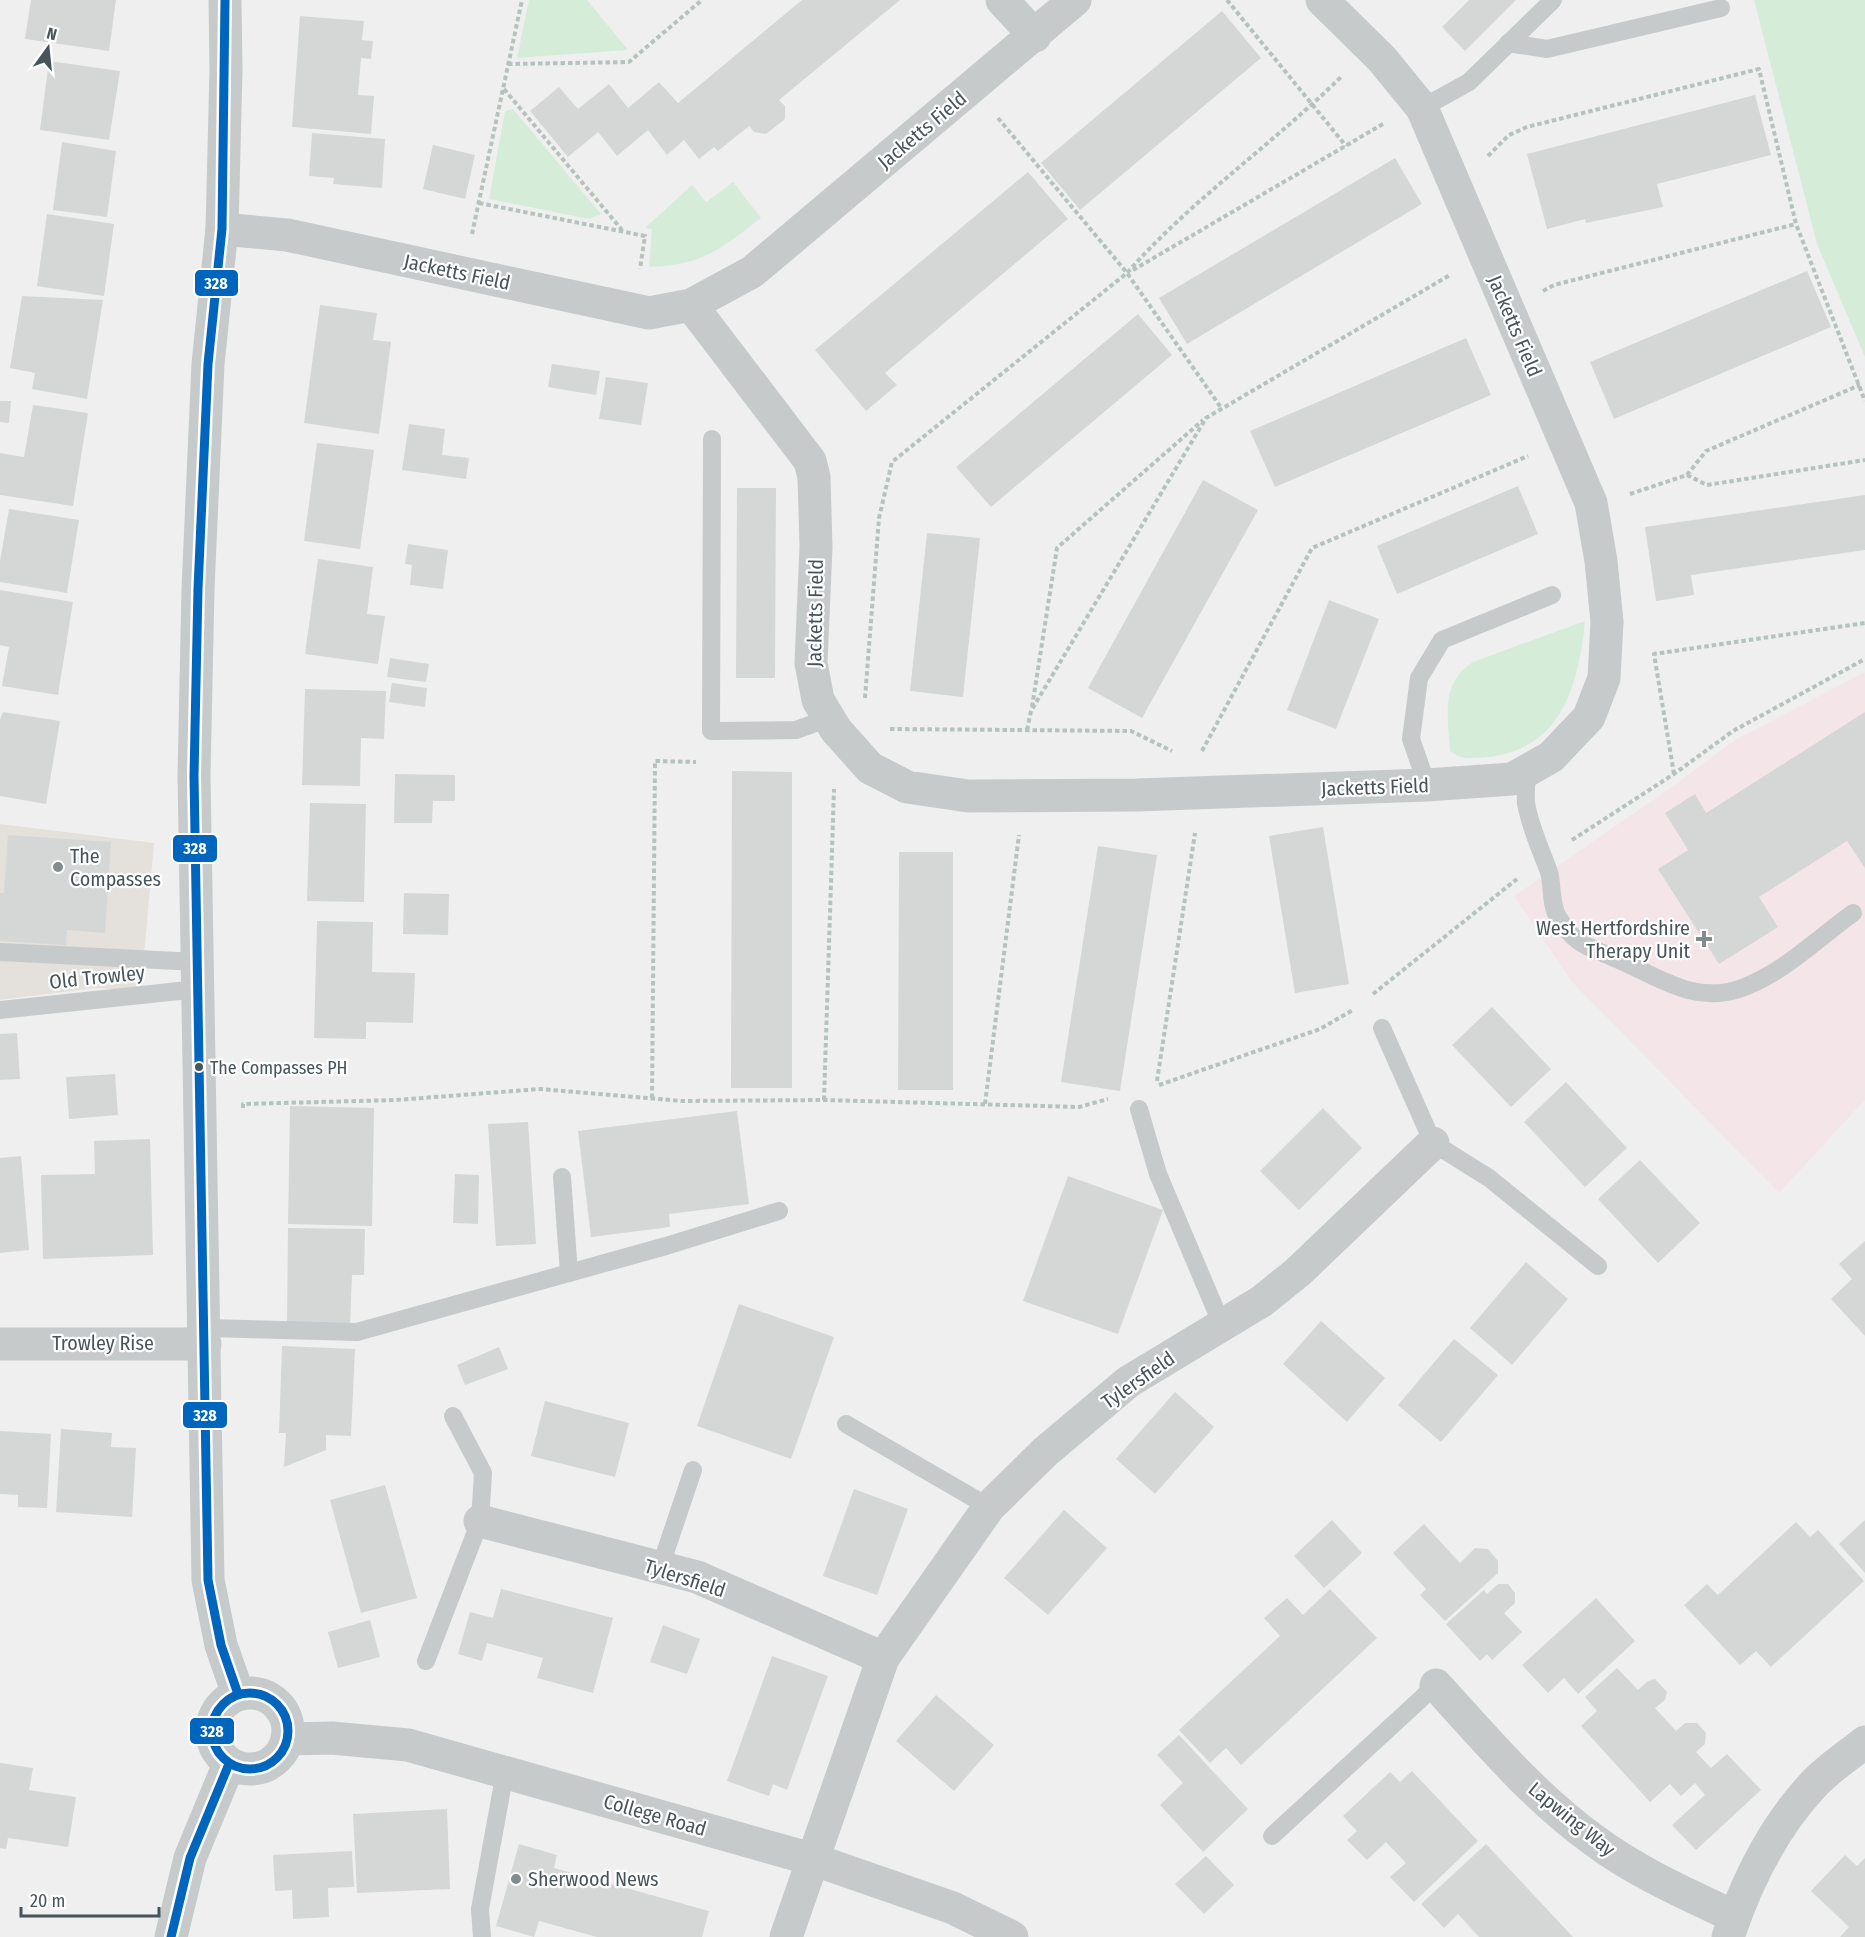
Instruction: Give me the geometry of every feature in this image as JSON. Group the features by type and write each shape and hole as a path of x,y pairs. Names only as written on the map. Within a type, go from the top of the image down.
{"street":[{"path":"225,0 226,69 222,229 208,364 198,589 194,776 208,1580 221,1645 238,1694"},
{"path":"1002,0 1035,36"},
{"name":"Jacketts Field","path":"222,229 287,235 633,311 649,313 691,305 752,272 1075,0"},
{"name":"Jacketts Field","path":"691,305 810,462 814,477 816,547 811,663 818,700 847,730 870,768 907,787 968,796 1024,795 1197,778 1427,785 1512,779 1551,757 1589,717 1604,678 1607,622 1601,561 1591,503 1419,105 1370,48 1322,0"},
{"name":"Tylersfield","path":"786,1937 815,1860 883,1658 989,1507 1046,1451 1128,1382 1262,1301 1298,1272 1432,1143"},
{"name":"Trowley Rise","path":"0,1344 205,1336"},
{"name":"Tylersfield","path":"480,1521 697,1577 883,1658"},
{"name":"Lapwing Way","path":"1436,1685 1527,1784 1560,1815 1635,1868 1731,1927"},
{"path":"238,1694 264,1696 276,1703 288,1726 283,1751 265,1767 240,1769 229,1764 213,1745 211,1732 218,1709 238,1694"},
{"name":"College Road","path":"287,1739 332,1738 408,1745 815,1860 953,1908 1012,1937"},
{"path":"1731,1927 1780,1823 1814,1784 1859,1758"},
{"path":"171,1937 190,1858 229,1764"}],"lane":[{"path":"1419,105 1469,82 1553,0"},
{"path":"1508,43 1547,49 1721,8"},
{"path":"712,439 711,731 847,730"},
{"path":"1427,785 1411,739 1419,678 1442,640 1552,595"},
{"path":"1527,771 1526,802 1542,860 1549,872 1556,914 1572,938 1587,949 1618,960 1680,990 1709,994 1738,989 1764,978 1853,913"},
{"path":"0,952 197,976"},
{"name":"Old Trowley","path":"0,1010 197,976"},
{"path":"1382,1028 1432,1143 1489,1178 1598,1266"},
{"path":"1139,1109 1158,1174 1222,1325"},
{"path":"562,1177 569,1273"},
{"path":"205,1336 357,1332 779,1211"},
{"path":"426,1661 480,1521 483,1473 453,1416"},
{"path":"846,1424 989,1507"},
{"path":"660,1568 693,1470"},
{"path":"1272,1836 1436,1685"},
{"path":"482,1937 480,1909 504,1772"}],"path":[{"path":"464,274 522,0"},
{"path":"508,64 629,62 702,0"},
{"path":"1227,0 1346,146"},
{"path":"1127,273 1156,240 1313,105 1370,48"},
{"path":"1486,163 1488,156 1497,145 1509,135 1527,127 1759,69 1796,224 1865,401"},
{"path":"972,87 1127,273 1222,409"},
{"path":"503,88 624,232"},
{"path":"824,1100 847,730 864,714 879,518 892,462 1127,273 1419,105"},
{"path":"479,203 645,236 633,311"},
{"path":"1508,309 1554,285 1796,224"},
{"path":"1027,730 1057,548 1206,418 1484,255"},
{"path":"1591,503 1687,475 1706,452 1860,385"},
{"path":"1031,711 1206,418"},
{"path":"1362,1003 1344,1017 1320,1029 1156,1086 1194,854 1197,778 1312,548 1564,441"},
{"path":"1687,475 1707,485 1865,460"},
{"path":"1674,774 1654,654 1865,623"},
{"path":"1371,995 1542,860 1674,774 1733,731 1865,659"},
{"path":"847,730 1131,731 1197,778"},
{"path":"652,1098 655,761 703,762"},
{"path":"985,1105 1024,795"},
{"path":"243,1114 243,1104 254,1103 396,1100 540,1089 682,1101 824,1100 1079,1107 1112,1098"}],"shaded area":[{"name":"West Hertfordshire Therapy Unit","path":"1865,672 1865,1100 1779,1193 1572,982 1514,896 1679,782 1735,740"},
{"path":"0,824 154,843 141,990 94,988 0,1000"}],"green space":[{"path":"529,0 587,0 628,50 517,58"},
{"path":"1754,0 1865,0 1865,357 1817,244"},
{"path":"513,109 601,214 589,219 489,199 505,111"},
{"path":"733,182 761,218 709,254 683,263 649,267 652,229 645,228 692,185 706,202"},
{"path":"1585,621 1578,668 1571,690 1562,710 1550,727 1534,741 1514,751 1489,757 1464,758 1450,751 1448,702 1455,680 1462,670 1473,662"}],"building":[{"path":"31,0 116,0 109,51 25,39"},
{"path":"802,0 900,0 779,100 785,106 785,119 766,134 754,132 749,126 718,151 714,147 699,159 684,140 667,155 648,130 617,156 598,132 568,157 530,111 559,87 578,109 609,84 628,108 659,82 678,103"},
{"path":"1469,0 1516,0 1465,51 1442,27"},
{"path":"1222,11 1261,58 1080,210 1041,163"},
{"path":"300,16 364,21 362,40 373,41 371,59 361,58 358,95 374,96 371,134 292,127"},
{"path":"49,61 120,71 109,140 40,130"},
{"path":"1755,95 1771,155 1657,184 1663,207 1586,223 1585,219 1547,229 1527,154"},
{"path":"312,133 385,139 382,188 333,184 334,178 309,176"},
{"path":"62,142 116,151 107,217 53,210"},
{"path":"433,145 475,155 465,199 423,189"},
{"path":"1395,158 1422,204 1187,344 1159,298"},
{"path":"1028,172 1068,219 885,373 897,385 866,411 815,350"},
{"path":"47,214 114,224 104,296 37,286"},
{"path":"1807,271 1831,327 1614,419 1590,362"},
{"path":"22,296 103,300 87,399 32,389 35,373 10,368"},
{"path":"320,305 377,313 373,340 391,342 379,434 304,423"},
{"path":"1138,314 1172,355 991,507 956,467"},
{"path":"1466,338 1491,395 1275,487 1250,431"},
{"path":"552,364 600,371 596,395 548,387"},
{"path":"606,377 648,383 641,425 599,419"},
{"path":"0,401 11,401 9,423 0,422"},
{"path":"33,405 88,413 73,506 0,495 0,453 24,457"},
{"path":"409,424 445,429 442,455 469,458 466,479 402,470"},
{"path":"317,443 374,450 360,549 304,541"},
{"path":"1203,480 1258,510 1142,718 1088,688"},
{"path":"1518,486 1538,534 1397,594 1377,546"},
{"path":"737,488 776,488 775,678 736,678"},
{"path":"1865,495 1865,550 1691,575 1694,595 1656,601 1645,527"},
{"path":"9,509 79,520 67,593 0,582 0,561"},
{"path":"927,533 980,538 963,697 910,691"},
{"path":"408,544 448,550 443,589 410,585 412,565 405,564"},
{"path":"318,559 373,567 367,614 385,616 378,664 305,654"},
{"path":"0,590 73,602 58,695 2,686 9,647 0,645"},
{"path":"1329,600 1379,619 1336,729 1287,710"},
{"path":"390,658 429,664 426,682 387,677"},
{"path":"392,683 427,688 425,707 389,702"},
{"path":"305,689 386,691 384,739 361,738 360,786 302,785"},
{"path":"3,712 60,721 46,804 0,796 0,720"},
{"path":"1865,712 1865,868 1847,841 1759,897 1778,927 1719,964 1658,869 1688,850 1665,813 1695,794 1706,813"},
{"path":"732,771 792,772 792,1088 731,1088"},
{"path":"395,774 455,775 455,801 433,801 432,823 394,823"},
{"path":"310,803 366,804 364,902 307,901"},
{"path":"1323,827 1349,984 1295,993 1269,836"},
{"name":"The Compasses","path":"8,835 111,842 105,933 67,930 66,945 0,941 0,893 4,893"},
{"path":"1098,846 1157,855 1120,1091 1061,1082"},
{"path":"899,852 953,852 953,1090 898,1090"},
{"path":"404,893 449,894 448,935 403,934"},
{"path":"317,921 373,922 372,972 415,973 413,1023 366,1022 366,1039 314,1038"},
{"path":"1492,1007 1551,1069 1511,1107 1452,1045"},
{"path":"17,1033 20,1079 0,1080 0,1034"},
{"path":"115,1074 118,1115 69,1119 66,1077"},
{"path":"1566,1082 1627,1148 1585,1187 1524,1122"},
{"path":"290,1106 374,1108 372,1226 288,1224"},
{"path":"1323,1108 1362,1148 1299,1210 1260,1171"},
{"path":"737,1111 749,1204 669,1214 670,1227 591,1237 578,1131"},
{"path":"528,1122 536,1244 496,1246 488,1124"},
{"path":"150,1139 153,1255 43,1259 41,1175 95,1174 94,1141"},
{"path":"21,1156 29,1250 0,1253 0,1158"},
{"path":"1640,1160 1700,1223 1658,1263 1598,1199"},
{"path":"455,1174 479,1175 478,1224 453,1223"},
{"path":"1068,1176 1163,1210 1118,1334 1023,1301"},
{"path":"288,1228 365,1229 364,1275 352,1275 350,1325 287,1323"},
{"path":"1865,1241 1865,1336 1831,1299 1852,1279 1839,1264"},
{"path":"1526,1262 1568,1299 1512,1365 1470,1328"},
{"path":"739,1304 834,1337 791,1459 697,1426"},
{"path":"1321,1321 1385,1378 1347,1422 1283,1364"},
{"path":"1454,1339 1498,1375 1441,1442 1398,1405"},
{"path":"282,1346 355,1349 351,1436 326,1435 326,1450 284,1467 286,1433 279,1433"},
{"path":"499,1347 508,1369 465,1385 457,1365"},
{"path":"1175,1392 1214,1427 1155,1494 1116,1459"},
{"path":"545,1401 629,1423 615,1477 531,1456"},
{"path":"61,1429 112,1433 111,1447 136,1448 132,1517 56,1512"},
{"path":"0,1431 51,1434 47,1508 18,1507 18,1495 0,1494"},
{"path":"385,1485 417,1598 361,1613 330,1500"},
{"path":"854,1489 908,1509 877,1595 823,1576"},
{"path":"1064,1510 1107,1548 1048,1615 1004,1578"},
{"path":"1332,1520 1362,1553 1324,1588 1294,1556"},
{"path":"1865,1520 1865,1573 1839,1544"},
{"path":"1796,1522 1810,1537 1818,1530 1864,1581 1771,1667 1756,1651 1740,1665 1684,1605 1707,1584 1718,1595"},
{"path":"1424,1524 1460,1563 1475,1548 1488,1549 1498,1561 1498,1573 1445,1621 1420,1595 1426,1589 1393,1553"},
{"path":"1498,1584 1508,1584 1515,1593 1515,1603 1504,1613 1522,1632 1492,1660 1487,1654 1480,1661 1446,1624 1484,1590 1487,1594"},
{"path":"501,1589 613,1618 593,1693 537,1678 543,1658 487,1643 482,1661 458,1654 470,1612 493,1618"},
{"path":"1330,1589 1377,1638 1241,1765 1226,1748 1210,1763 1179,1730 1280,1636 1264,1618 1287,1598 1303,1615"},
{"path":"1596,1598 1635,1641 1578,1694 1564,1678 1548,1693 1522,1665"},
{"path":"370,1620 380,1657 338,1668 328,1632"},
{"path":"663,1625 700,1639 687,1674 650,1662"},
{"path":"772,1656 828,1676 787,1790 773,1784 769,1796 727,1781"},
{"path":"1617,1668 1638,1690 1648,1681 1655,1679 1667,1692 1665,1700 1655,1708 1676,1731 1685,1723 1697,1723 1706,1733 1705,1744 1696,1752 1711,1768 1727,1754 1761,1790 1696,1850 1672,1825 1705,1795 1695,1783 1681,1796 1670,1784 1650,1802 1581,1726 1597,1711 1585,1697"},
{"path":"936,1695 994,1745 954,1791 896,1741"},
{"path":"1179,1735 1248,1809 1203,1852 1160,1805 1183,1783 1157,1755"},
{"path":"0,1763 33,1768 29,1790 76,1797 68,1847 8,1838 6,1849 0,1848"},
{"path":"1412,1771 1478,1841 1414,1902 1390,1877 1406,1863 1386,1842 1367,1860 1347,1840 1357,1831 1343,1816 1390,1772 1400,1782"},
{"path":"447,1809 450,1889 357,1893 353,1814"},
{"path":"519,1844 557,1855 554,1868 709,1911 702,1937 597,1937 539,1921 534,1937 496,1926"},
{"path":"1486,1844 1573,1937 1479,1937 1458,1914 1444,1928 1421,1904"},
{"path":"352,1851 354,1887 328,1888 329,1917 293,1919 292,1890 275,1891 273,1855"},
{"path":"1845,1855 1857,1866 1865,1858 1865,1937 1840,1937 1849,1927 1811,1891"},
{"path":"1206,1856 1234,1885 1204,1914 1175,1884"}],"transit line":[{"name":"328","path":"225,0 222,229 208,364 198,589 194,776 208,1580 221,1645 238,1694"},
{"name":"328","path":"243,1693 257,1693 271,1699 282,1710 288,1724 288,1731 285,1746 277,1758 257,1769 243,1769 229,1763 218,1752 212,1738 212,1724 218,1710 229,1699 243,1693"},
{"name":"328","path":"171,1937 190,1858 229,1764"}],"place":[{"name":"The Compasses","path":"58,867"},
{"name":"West Hertfordshire Therapy Unit","path":"1704,939"},
{"name":"The Compasses PH","path":"199,1067"},
{"name":"Sherwood News","path":"516,1879"}]}
